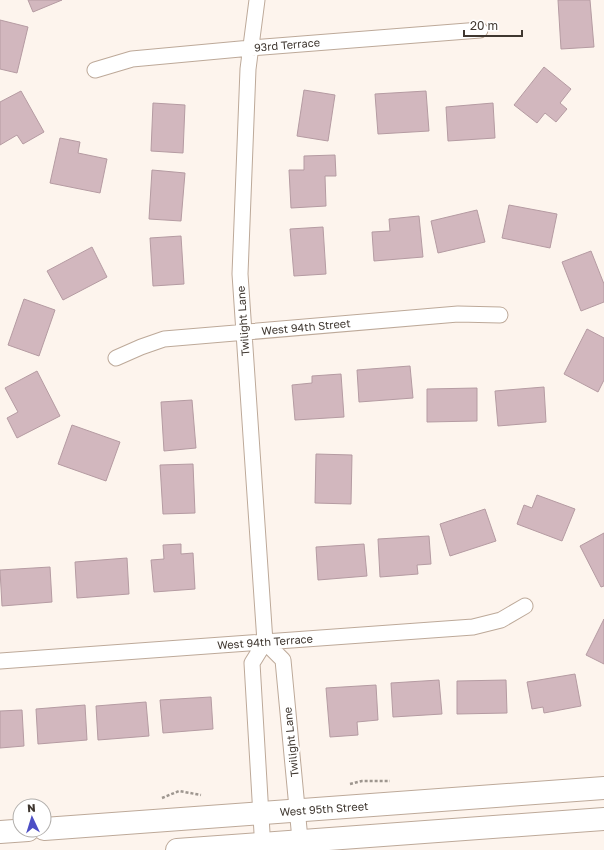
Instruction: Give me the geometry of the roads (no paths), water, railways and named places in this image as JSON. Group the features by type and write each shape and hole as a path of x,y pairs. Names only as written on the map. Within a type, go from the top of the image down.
{"main road":[{"name":"West 95th Street","path":"52,828 604,788"},
{"path":"177,850 301,846 604,819"},
{"path":"0,832 12,831"}],"street":[{"name":"Twilight Lane","path":"257,0 248,69 240,274 265,642 283,660 301,846"},
{"name":"93rd Terrace","path":"95,70 132,59 480,30"},
{"name":"West 94th Street","path":"116,358 164,339 458,314 500,315"},
{"name":"West 94th Terrace","path":"0,661 473,627 501,620 525,606"},
{"path":"262,847 252,664 265,642"}]}
